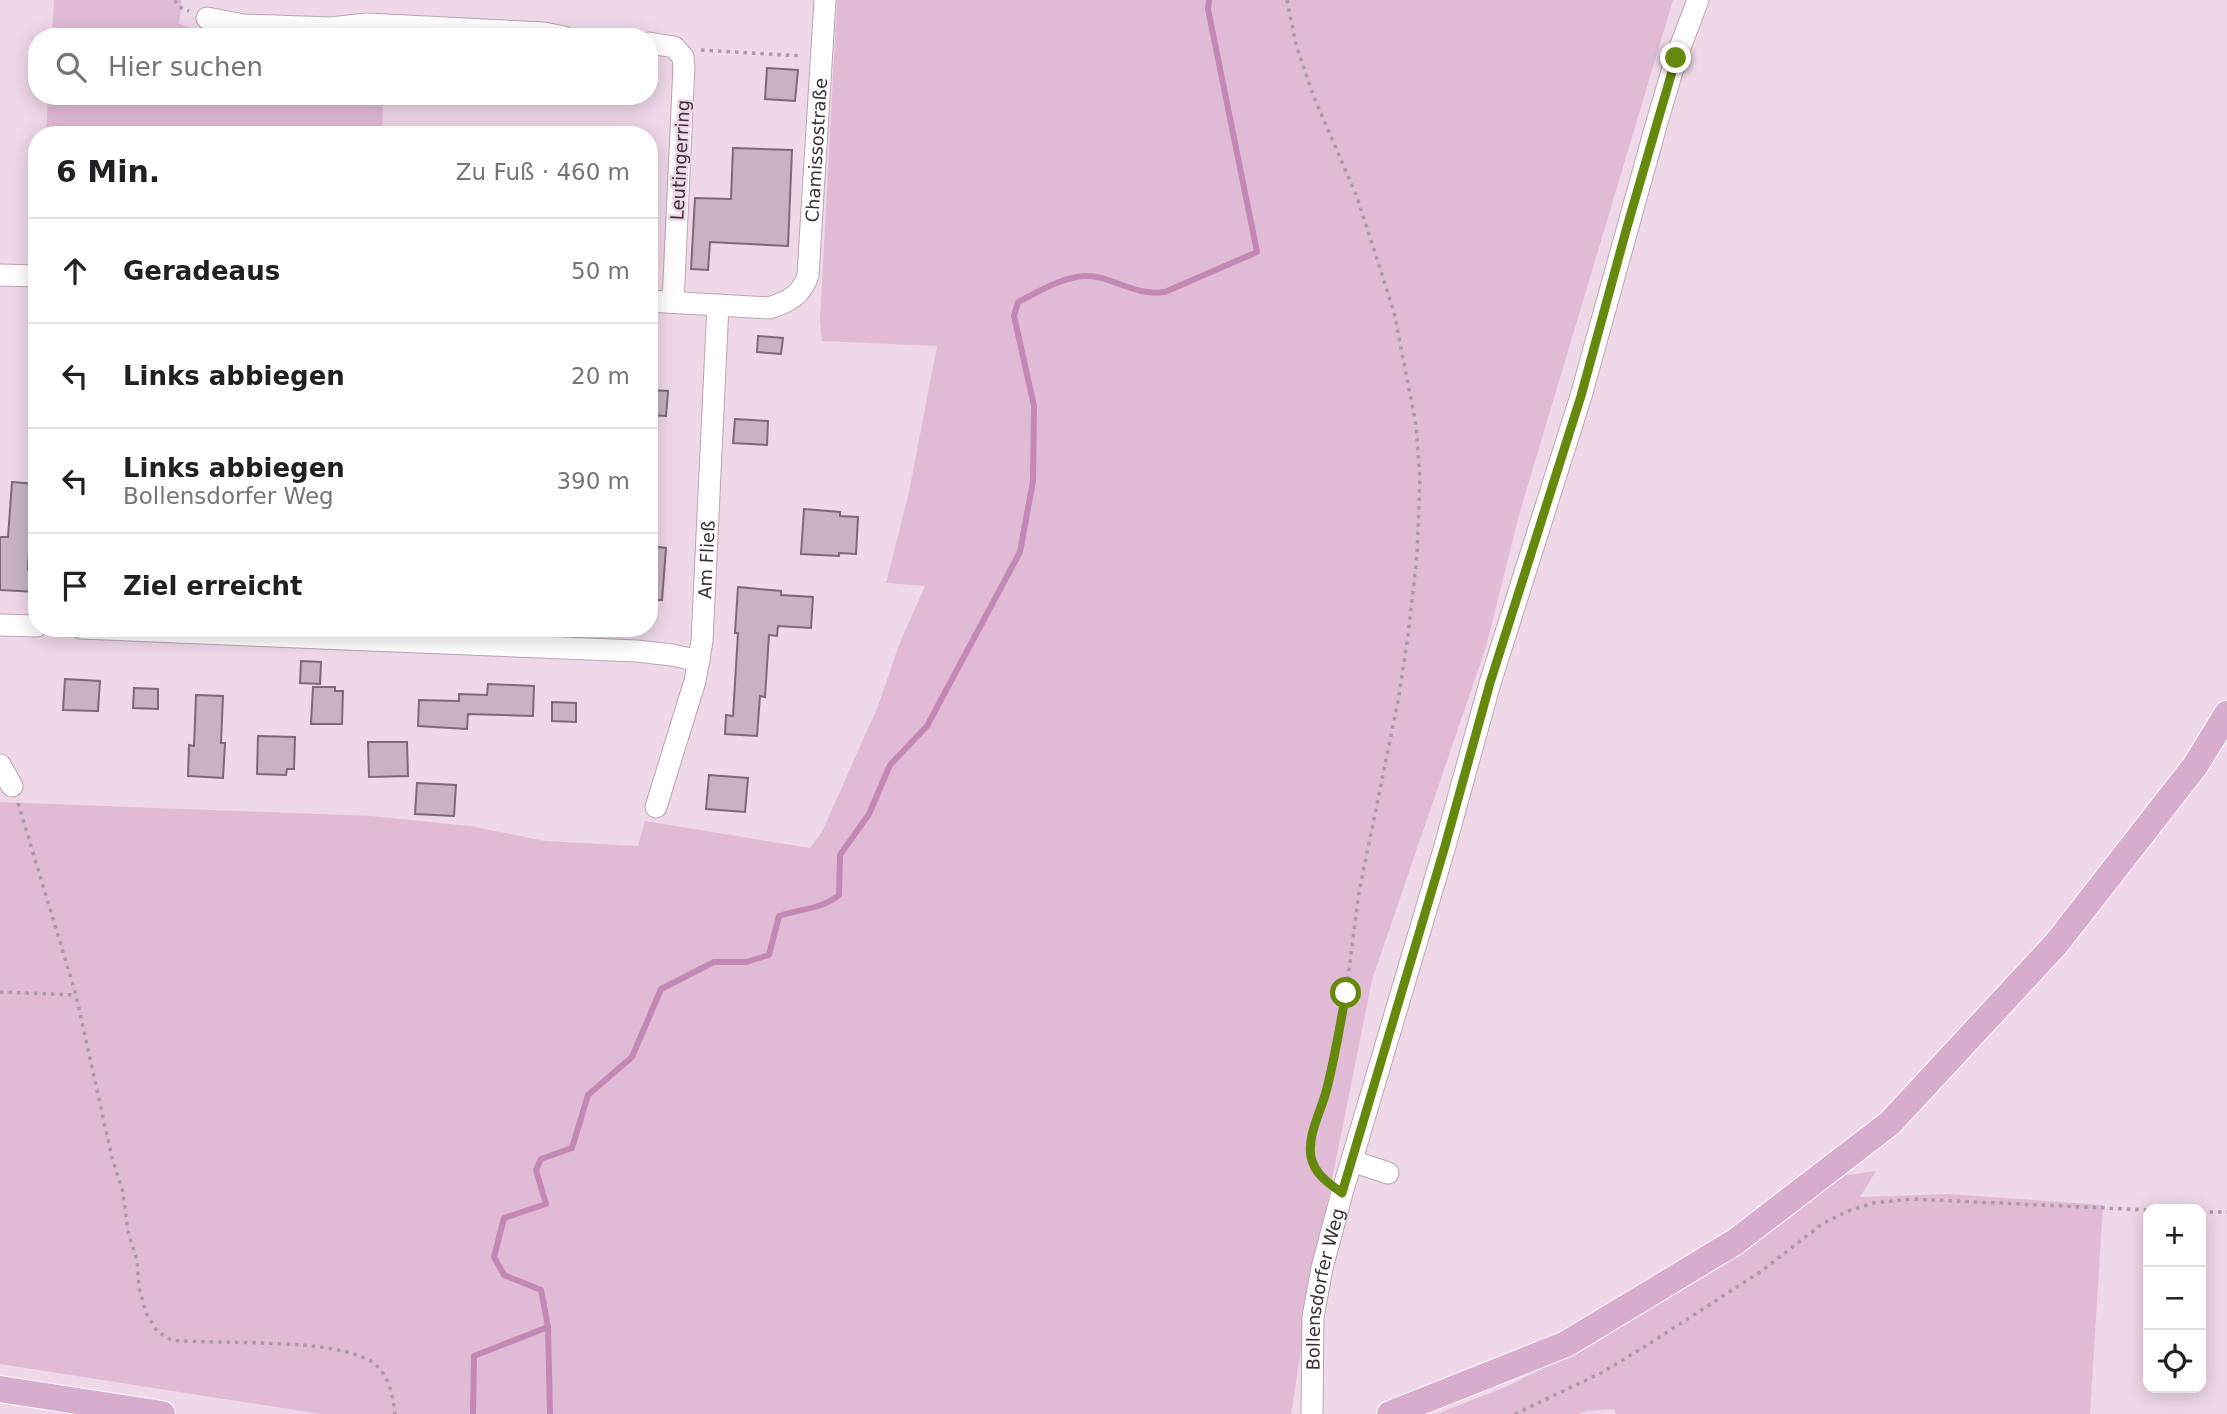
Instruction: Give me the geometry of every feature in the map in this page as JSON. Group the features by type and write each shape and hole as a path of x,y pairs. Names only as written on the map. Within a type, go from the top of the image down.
{"main road":[{"path":"1390,1414 1566,1345 1735,1242 1890,1122 2056,944 2195,766 2227,714"},
{"path":"0,1389 162,1414"}],"street":[{"name":"Chamissostraße","path":"718,305 769,308 783,304 805,286 808,275 825,0"},
{"name":"Bollensdorfer Weg","path":"1312,1414 1313,1317 1322,1268 1342,1193 1445,846 1490,683 1581,396 1676,58 1698,0"},
{"path":"207,18 244,25 309,28"},
{"path":"338,28 366,24 445,28"},
{"path":"658,44 680,52"},
{"name":"Leutingerring","path":"673,302 684,67 680,52"},
{"path":"0,275 28,276"},
{"path":"658,301 718,305"},
{"name":"Am Fließ","path":"656,807 699,661 718,305"},
{"path":"0,625 28,626"},
{"path":"299,637 636,651 699,661"},
{"path":"0,765 12,786"},
{"path":"1352,1161 1388,1173"}],"path":[{"path":"1287,0 1304,70 1357,197 1394,312 1416,425 1420,479 1417,555 1398,701 1359,892 1337,1042 1311,1144 1311,1156 1322,1179 1342,1193"},
{"path":"680,52 688,49 821,57"},
{"path":"12,786 76,995 112,1158 123,1192 128,1232 137,1260 139,1287 146,1313 157,1331 171,1340 304,1345 350,1353 372,1362 385,1375 393,1396 395,1414"},
{"path":"0,992 76,995"},
{"path":"1515,1414 1603,1372 1633,1354 1763,1270 1822,1224 1848,1211 1874,1203 1912,1199 2143,1210"},
{"path":"2206,1212 2227,1212"}],"shaded area":[{"path":"54,0 182,0 179,24 192,28 52,28"},
{"path":"837,0 1673,0 1519,515 1486,647 1372,980 1312,1279 1291,1414 321,1414 0,1364 0,802 371,816 470,826 545,841 638,846 645,821 810,848 822,832 878,706 899,645 925,586 886,583 909,492 937,346 822,341 820,321"},
{"path":"48,105 383,105 382,126 46,126"},
{"path":"1876,1171 1860,1197 1949,1194 2103,1205 2090,1414 1616,1414 1614,1409 1578,1414 1437,1414 1508,1386 1612,1332 1707,1275 1841,1176"}],"building":[{"path":"767,68 798,70 795,101 765,99"},
{"path":"733,148 792,150 788,246 710,242 708,270 691,269 695,198 731,199"},
{"path":"758,336 783,338 781,354 757,352"},
{"path":"658,390 668,391 666,416 658,416"},
{"path":"735,419 768,421 767,445 733,443"},
{"path":"12,482 28,483 28,592 0,590 0,537 8,537"},
{"path":"804,509 840,512 840,516 858,517 856,554 801,554"},
{"path":"658,547 666,548 662,600 658,600"},
{"path":"738,587 781,591 781,595 813,597 811,628 778,626 777,636 769,635 765,697 760,696 757,736 725,734 726,715 733,716"},
{"path":"301,661 321,662 320,684 300,683"},
{"path":"65,679 100,681 98,711 63,710"},
{"path":"488,684 534,686 533,716 468,714 467,729 418,726 419,700 459,701 459,694 487,695"},
{"path":"313,687 335,687 335,691 343,691 342,724 311,724"},
{"path":"134,688 158,689 158,709 133,708"},
{"path":"196,695 223,696 223,778 188,776 189,745 194,746"},
{"path":"552,702 576,703 576,722 552,721"},
{"path":"258,736 295,737 294,769 287,769 286,775 257,774"},
{"path":"368,742 407,742 408,776 369,777"},
{"path":"709,775 748,778 745,812 706,809"},
{"path":"417,783 456,785 454,816 415,814"}],"waterway":[{"path":"473,1414 474,1356 548,1327 541,1290 504,1275 494,1257 504,1218 546,1204 536,1170 541,1159 572,1148 588,1095 632,1057 661,989 714,962 746,962 769,955 779,916 818,906 839,895 840,855 869,814 890,765 927,726 1020,552 1033,481 1034,406 1014,316 1018,302 1059,282 1085,276 1134,289 1165,292 1257,252 1208,9 1209,0"},
{"path":"548,1327 550,1414"}],"route":[{"path":"1346,993 1326,1092 1311,1144 1311,1156 1322,1179 1342,1193 1445,846 1490,683 1581,396 1676,58"}]}
